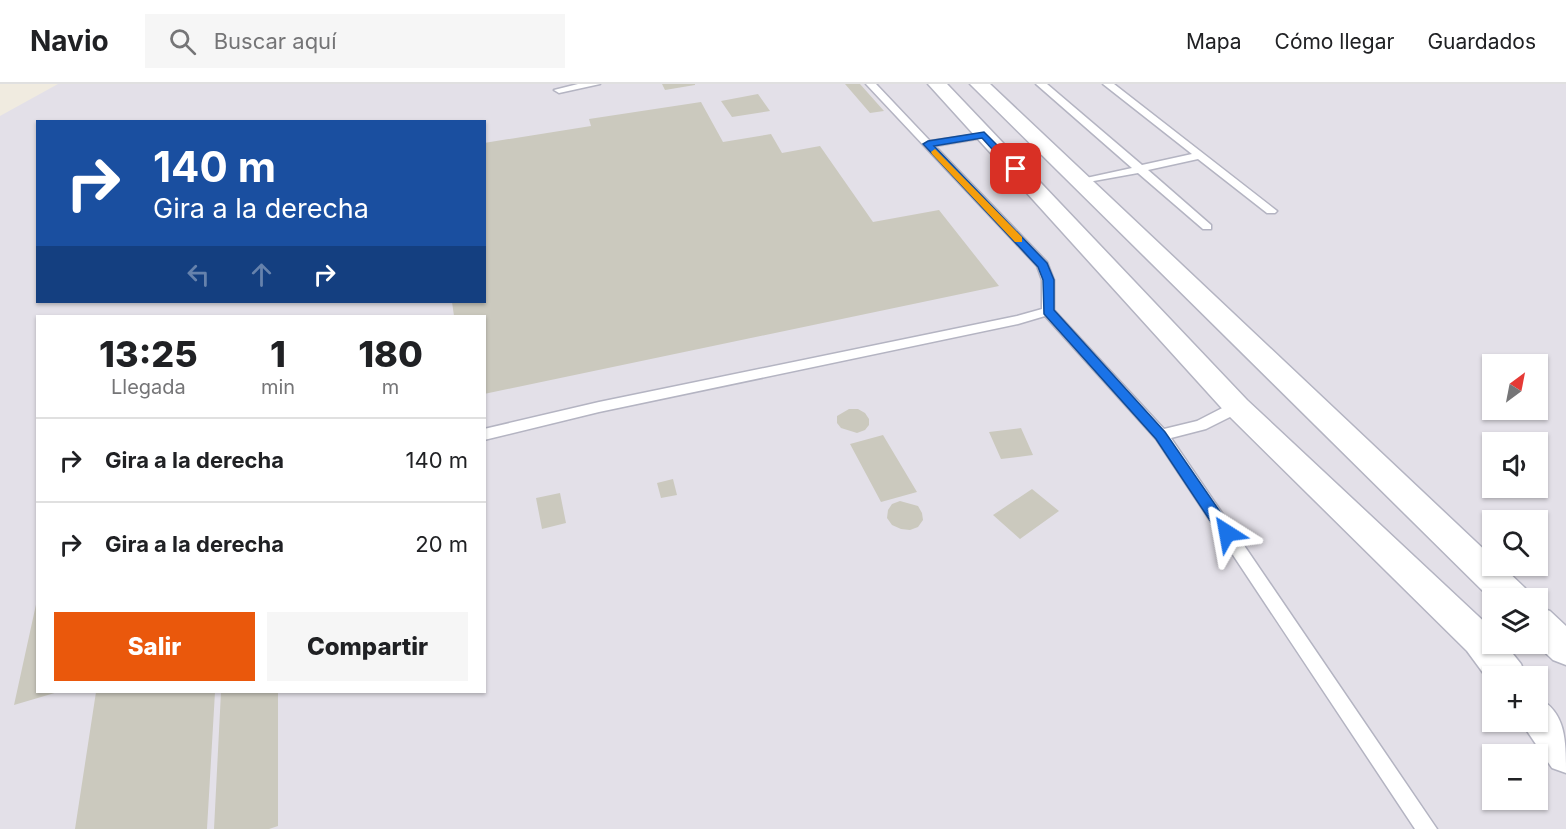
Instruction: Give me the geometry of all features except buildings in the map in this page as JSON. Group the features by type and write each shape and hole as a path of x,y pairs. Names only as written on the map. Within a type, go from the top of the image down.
{"street":[{"path":"937,84 1237,407 1480,640 1500,666"},
{"path":"979,84 1503,588"},
{"path":"1548,632 1566,649"},
{"path":"1548,730 1566,754"}],"lane":[{"path":"559,90 595,84"},
{"path":"871,84 1043,266 1048,280 1048,311 1161,435 1426,829"},
{"path":"1041,84 1207,227"},
{"path":"1108,84 1271,211"},
{"path":"928,144 984,135"},
{"path":"1081,182 1198,156"},
{"path":"486,435 599,407 1018,320 1048,311"},
{"path":"1161,435 1201,425 1237,407"}],"shaded area":[{"path":"58,84 1566,84 1566,829 0,829 0,116"}],"slow traffic":[{"path":"935,152 1018,240"}],"route":[{"path":"1016,169 984,135 928,144 1043,266 1048,280 1048,311 1161,435 1227,533"}]}
